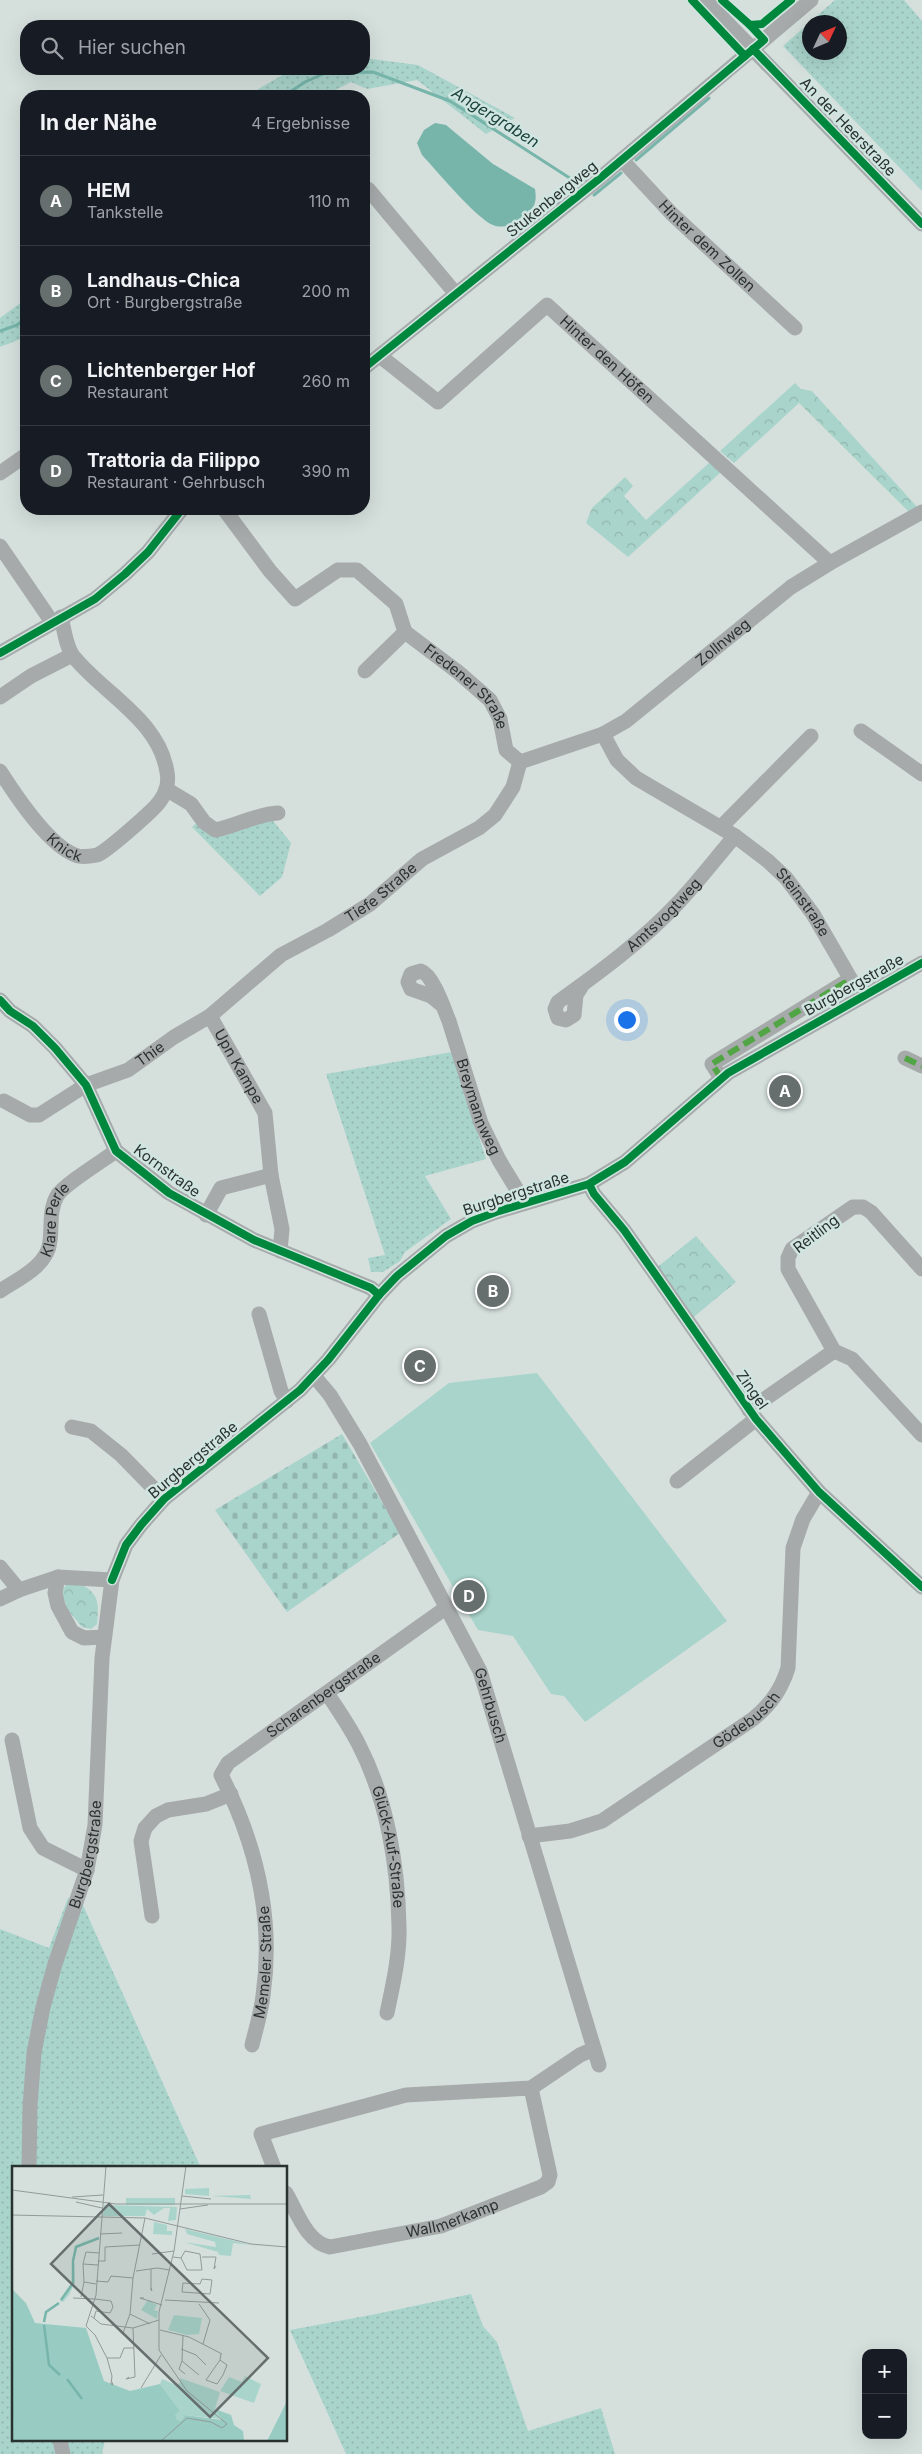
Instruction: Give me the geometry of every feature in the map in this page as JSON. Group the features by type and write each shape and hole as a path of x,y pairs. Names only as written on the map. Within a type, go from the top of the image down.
{"street":[{"name":"An der Heerstraße","path":"706,0 922,224"},
{"name":"Stukenbergweg","path":"370,364 622,160 811,0"},
{"name":"Hinter dem Zollen","path":"622,160 672,214 795,328"},
{"path":"370,191 456,294"},
{"name":"Hinter den Höfen","path":"380,356 438,402 547,305 830,562"},
{"path":"0,473 20,459"},
{"name":"Zollnweg","path":"515,758 603,734 626,721 779,595 830,562 922,512"},
{"path":"0,653 96,599 126,574 148,552 177,515"},
{"path":"228,515 294,600 338,570 357,570 396,604 405,632 381,653 364,672"},
{"path":"0,546 57,620 72,655 140,720 153,737 164,759 168,774 166,789 191,804 204,822 214,830 231,827 253,817 278,813"},
{"name":"Fredener Straße","path":"405,632 458,672 490,700 498,712 504,744 515,758"},
{"path":"0,697 31,676 72,655"},
{"path":"861,731 922,774"},
{"name":"Steinstraße","path":"603,734 617,760 636,778 735,836 768,861 786,878 813,914 861,997"},
{"path":"721,827 811,736"},
{"name":"Tiefe Straße","path":"210,1016 281,955 328,930 370,904 422,859 479,828 495,815 513,787 515,758"},
{"name":"Knick","path":"0,771 49,835 64,849 80,857 99,855 160,802 166,789"},
{"name":"Amtsvogtweg","path":"582,984 634,945 656,925 678,903 735,836"},
{"name":"Burgbergstraße","path":"29,2166 30,2106 34,2053 43,2007 55,1964 87,1870 96,1808 98,1721 104,1637 112,1580 126,1546 141,1525 164,1499 287,1401 314,1376 379,1295 410,1264 461,1227 496,1212 589,1184 625,1162 721,1078 922,963"},
{"path":"721,1078 712,1064 844,983 853,982"},
{"name":"Kornstraße","path":"0,1000 44,1037 86,1085 116,1151 170,1193 206,1215 280,1251 364,1285 379,1295"},
{"name":"Breymannweg","path":"442,1005 481,1123 495,1152 525,1203"},
{"name":"Thie","path":"4,1101 24,1113 35,1116 86,1085 128,1070 174,1037 210,1016"},
{"name":"Upn Kampe","path":"210,1016 265,1113 271,1175 282,1230 280,1251"},
{"path":"905,1058 922,1066"},
{"name":"Klare Perle","path":"0,1291 33,1270 44,1257 50,1243 53,1206 58,1193 116,1151"},
{"path":"206,1215 221,1188 271,1175"},
{"name":"Zingel","path":"589,1184 594,1194 624,1230 753,1415 818,1492 922,1587"},
{"name":"Reitling","path":"834,1351 788,1269 788,1258 792,1249 853,1207 863,1207 871,1212 922,1269"},
{"path":"259,1314 281,1391 287,1401"},
{"path":"753,1415 834,1351 852,1359 922,1436"},
{"name":"Gehrbusch","path":"314,1376 330,1395 360,1444 480,1670 599,2065"},
{"name":"Zingel","path":"677,1481 753,1415"},
{"path":"72,1427 91,1431 121,1455 164,1499"},
{"name":"Gödebusch","path":"530,1836 570,1831 602,1821 753,1719 772,1703 783,1685 788,1668 793,1548 802,1519 818,1492"},
{"path":"0,1567 19,1590"},
{"path":"58,1577 55,1593 58,1606 72,1632 84,1638 104,1637"},
{"path":"0,1599 19,1590 58,1577 112,1580"},
{"name":"Scharenbergstraße","path":"231,1794 221,1775 228,1763 447,1607"},
{"name":"Glück-Auf-Straße","path":"327,1693 359,1746 372,1776 378,1792 394,1858 399,1928 393,1988 387,2013"},
{"path":"12,1740 30,1828 43,1848 87,1870"},
{"path":"152,1916 141,1841 145,1828 156,1816 168,1810 206,1804 231,1794"},
{"name":"Memeler Straße","path":"231,1794 254,1852 267,1919 263,1996 252,2045"},
{"path":"273,2166 261,2134 406,2094 531,2088 580,2055 594,2049"},
{"name":"Wallmerkamp","path":"288,2196 312,2238 319,2245 330,2247 441,2226 541,2187 548,2182 550,2176 531,2088"}],"green space":[{"path":"835,0 904,0 922,21 922,191 783,46 802,29 802,60 847,60 847,15 818,15"},
{"path":"370,59 418,65 515,118 486,134 417,80 367,89 351,82 336,90 256,90 283,75 370,75"},
{"path":"20,303 20,339 0,347 0,318"},
{"path":"795,383 801,389 812,391 918,508 909,512 799,403 734,463 720,451"},
{"path":"710,462 721,472 628,557 586,523 592,508 625,477 633,486 624,496 646,520"},
{"path":"270,817 291,843 282,877 260,896 192,827 199,821 209,831"},
{"path":"452,1052 486,1159 425,1176 451,1219 405,1252 400,1261 383,1272 371,1272 368,1258 385,1255 326,1074"},
{"path":"696,1236 736,1282 690,1320 655,1269"},
{"path":"537,1373 727,1621 585,1722 564,1696 551,1694 513,1636 478,1630 370,1443 449,1383"},
{"path":"342,1434 400,1533 287,1612 215,1510"},
{"path":"77,1582 90,1590 96,1599 98,1609 97,1624 91,1629 82,1627 68,1610 62,1594 66,1583"},
{"path":"68,1898 82,1903 200,2166 12,2166 12,2442 105,2442 102,2454 0,2454 0,1929 49,1948"},
{"path":"471,2294 483,2326 497,2342 528,2431 601,2408 615,2454 346,2454 290,2330"}],"shaded area":[{"path":"435,123 446,125 493,164 535,189 536,197 534,204 528,213 510,225 502,227 493,225 477,214 422,155 417,143 424,130"}],"waterway":[{"name":"Angergraben","path":"370,72 450,101 579,184"},
{"name":"Angergraben","path":"293,90 321,75"},
{"name":"Angergraben","path":"636,160 709,98"},
{"name":"Angergraben","path":"594,195 621,173"},
{"name":"Angergraben","path":"0,331 20,323"}],"marked path":[{"path":"721,1078 712,1064 844,983 853,982"},
{"path":"905,1058 922,1066"}],"cycle path":[{"path":"692,0 745,56"},
{"path":"722,0 750,25 762,24 791,0"},
{"path":"370,363 599,179 764,40 750,25"},
{"path":"753,49 922,224"},
{"path":"0,653 95,599 148,552 177,515"},
{"path":"112,1580 126,1545 164,1499 300,1390 328,1360 379,1295 397,1276 446,1236 472,1221 496,1212 589,1184 625,1162 728,1073 922,963"},
{"path":"0,1000 10,1011 33,1026 55,1048 86,1085 116,1151 169,1193 254,1240 371,1288 379,1295"},
{"path":"589,1184 594,1194 624,1230 756,1419 819,1492 922,1587"}],"place":[{"name":"HEM","path":"785,1091"},
{"name":"Landhaus-Chica","path":"493,1291"},
{"name":"Lichtenberger Hof","path":"420,1366"},
{"name":"Trattoria da Filippo","path":"469,1596"}]}
